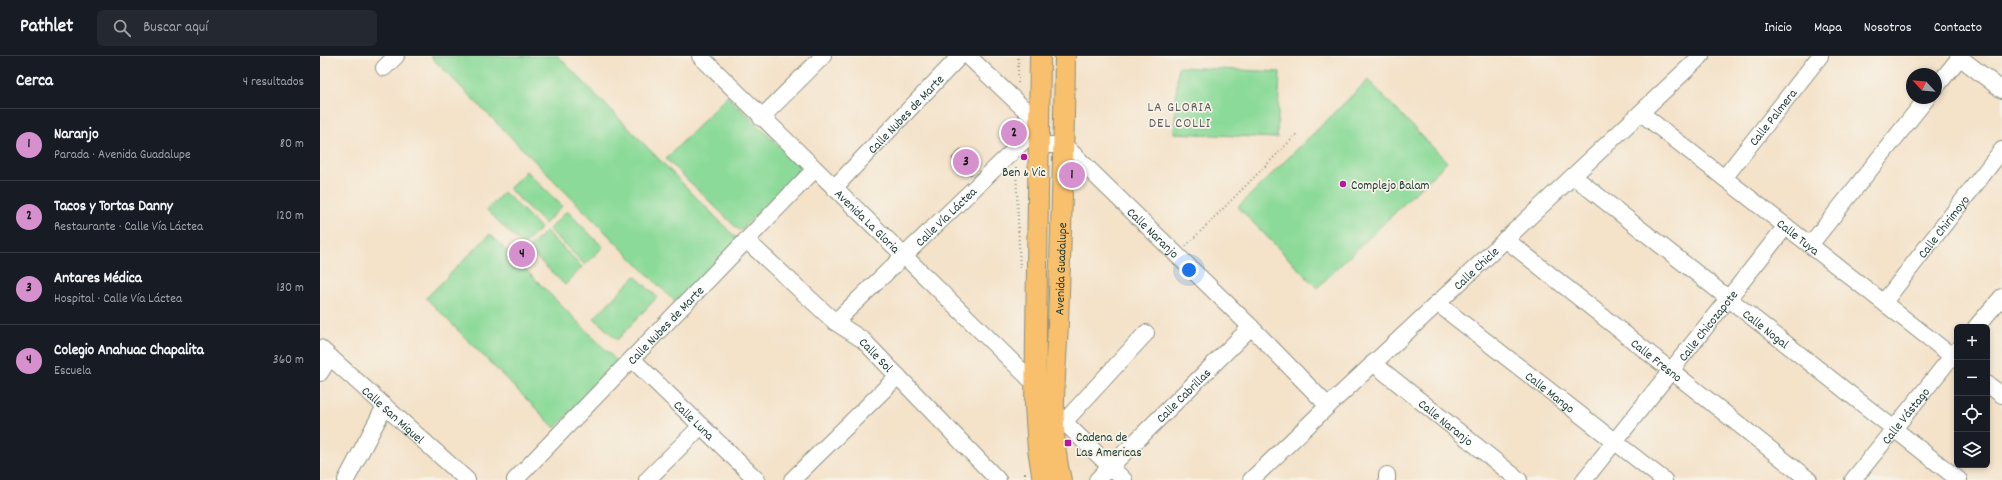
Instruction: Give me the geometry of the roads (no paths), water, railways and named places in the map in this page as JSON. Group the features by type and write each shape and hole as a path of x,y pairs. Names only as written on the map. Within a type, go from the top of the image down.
{"main road":[{"name":"Avenida Guadalupe","path":"1040,56 1036,385 1038,449 1043,480"},
{"name":"Avenida Guadalupe","path":"1061,480 1057,463 1060,417 1065,56"}],"street":[{"path":"384,68 396,56"},
{"name":"Avenida La Gloria","path":"700,56 761,118 1036,385"},
{"path":"761,118 823,56"},
{"name":"Calle Nubes de Marte","path":"834,188 960,56"},
{"path":"968,56 1018,103 1039,132 1064,145"},
{"name":"Calle Chicle","path":"1251,480 1437,303 1701,56"},
{"name":"Calle Palmera","path":"1724,178 1820,56"},
{"path":"1942,79 1959,56 2002,90"},
{"path":"1810,245 1922,104"},
{"name":"Calle Tuya","path":"1641,113 1810,245 1954,354"},
{"name":"Calle Vía Láctea","path":"835,322 904,256 1039,132"},
{"name":"Calle Naranjo","path":"1064,145 1251,327 1328,406"},
{"name":"Calle Chirimoyo","path":"1884,302 2002,150"},
{"name":"Calle Nubes de Marte","path":"515,480 815,169"},
{"name":"Calle Nogal","path":"1573,176 1959,480"},
{"name":"Calle Chicozapote","path":"1584,480 1728,297 1786,226"},
{"name":"Calle Sol","path":"746,240 835,322 864,340 998,480"},
{"name":"Calle Fresno","path":"1505,240 1809,480"},
{"path":"1979,324 2002,297"},
{"name":"Calle Mango","path":"1437,303 1664,480"},
{"name":"Calle Cabrillas","path":"1097,480 1251,327"},
{"path":"1124,480 1060,417 1146,333"},
{"path":"320,373 325,352"},
{"name":"Calle San Miguel","path":"325,352 467,480"},
{"name":"Calle Vástago","path":"1853,480 1954,356"},
{"name":"Calle Luna","path":"632,359 701,426 718,440 757,480"},
{"name":"Calle Naranjo","path":"1373,364 1519,480"},
{"path":"792,480 898,376"},
{"path":"1990,386 2002,395"},
{"path":"346,480 385,406"},
{"path":"648,480 701,426"}],"place":[{"name":"Tacos y Tortas Danny","path":"1014,133"},
{"name":"Ben & Vic","path":"1024,157"},
{"name":"Antares Médica","path":"966,162"},
{"name":"Naranjo","path":"1072,175"},
{"name":"Complejo Balam","path":"1343,184"},
{"name":"Colegio Anahuac Chapalita","path":"522,254"},
{"name":"Cadena de Las Americas","path":"1068,443"}],"district":[{"name":"LA GLORIA DEL COLLI","path":"1180,114"}]}
